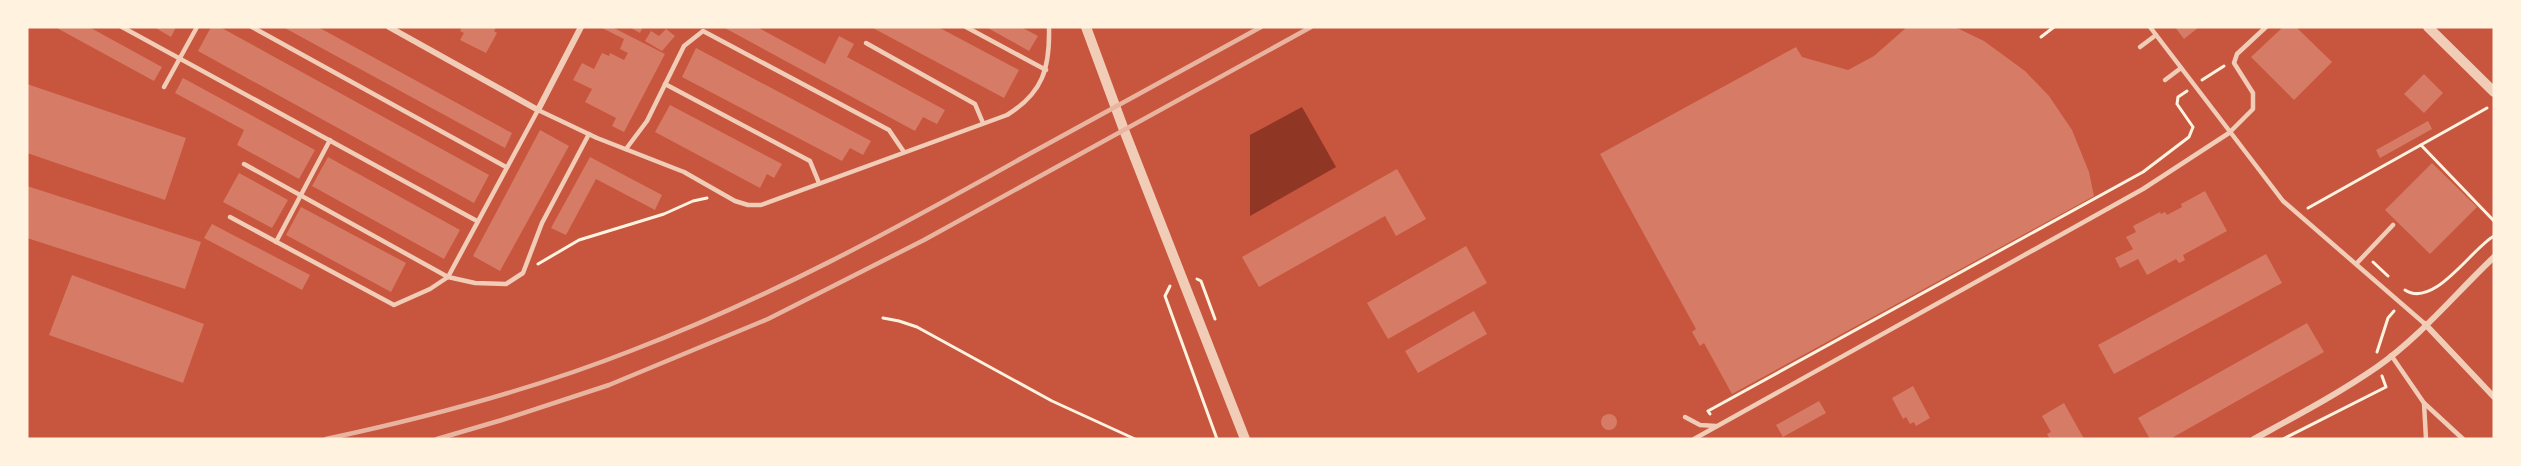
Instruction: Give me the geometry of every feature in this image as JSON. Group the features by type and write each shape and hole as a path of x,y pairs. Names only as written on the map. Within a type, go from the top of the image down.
{"street":[{"path":"389,27 538,110 581,27"},
{"path":"1086,27 1245,439"},
{"path":"2428,27 2494,92"},
{"path":"2254,439 2318,404 2378,366 2494,257"},
{"path":"2425,324 2494,397"}],"lane":[{"path":"122,27 477,221"},
{"path":"164,87 197,27"},
{"path":"252,27 506,167"},
{"path":"966,27 1046,70"},
{"path":"230,217 394,305 430,290 448,277 538,110 589,134 684,172 735,201 748,205 761,205 1006,115 1022,106 1032,95 1046,70 1049,58 1049,27"},
{"path":"2150,27 2283,201 2425,324"},
{"path":"1694,439 2143,189 2229,133 2253,109 2253,93 2234,63 2237,54 2266,27"},
{"path":"626,148 646,121 684,46 703,31 889,130 904,152"},
{"path":"2140,47 2156,35"},
{"path":"866,43 975,104 983,123"},
{"path":"2164,80 2181,68"},
{"path":"665,84 810,161 819,183"},
{"path":"244,164 448,277 475,283 506,284 523,273 542,223 589,134"},
{"path":"276,242 330,140"},
{"path":"2357,263 2393,225"},
{"path":"2391,355 2424,404 2463,439"},
{"path":"2424,404 2426,439"},
{"path":"1685,417 1700,425 1717,426"}],"path":[{"path":"2040,37 2054,27"},
{"path":"1717,426 1708,411 2143,172 2176,148 2188,137 2193,128 2177,104 2178,97 2220,68 2234,63"},
{"path":"2197,71 2210,88"},
{"path":"2306,209 2487,108"},
{"path":"2421,145 2494,221"},
{"path":"523,273 579,240 664,214 693,201 712,197 735,201"},
{"path":"2300,203 2313,216"},
{"path":"2402,288 2417,295 2435,289 2494,236"},
{"path":"2365,255 2395,282"},
{"path":"1179,269 1165,296 1217,439"},
{"path":"2283,439 2386,387 2373,356 2378,352 2388,318 2409,293"},
{"path":"883,318 917,327 1052,401 1135,439"}],"shaded area":[{"path":"1302,107 1336,167 1250,216 1250,135"}],"building":[{"path":"55,27 89,27 162,67 154,81"},
{"path":"154,27 176,27 171,37"},
{"path":"211,27 220,27 489,175 474,203 198,51"},
{"path":"283,27 318,27 512,133 505,148"},
{"path":"462,27 496,28 494,31 497,33 486,53 460,40 464,33 460,31"},
{"path":"600,27 612,27 665,54 624,132 612,126 616,118 585,102 592,89 573,80 582,63 594,69 602,53 609,56 610,53 624,60 628,53 620,49 624,39"},
{"path":"629,27 643,27 640,33"},
{"path":"723,27 757,27 825,64 839,36 854,44 847,57 945,110 937,124 923,117 915,131"},
{"path":"871,27 938,27 1019,70 1004,98"},
{"path":"986,27 1021,27 1038,36 1029,51"},
{"path":"1907,27 1955,27 1984,41 2025,71 2049,96 2072,130 2089,172 2094,196 1732,394 1704,343 1700,346 1692,332 1696,329 1600,154 1796,47 1802,57 1848,70 1874,56"},
{"path":"2175,27 2199,27 2184,39"},
{"path":"2283,27 2296,27 2332,62 2294,100 2251,57"},
{"path":"666,29 675,36 662,51 645,41 651,31 659,36"},
{"path":"696,48 871,141 863,155 850,148 842,161 682,77"},
{"path":"2424,74 2443,93 2424,113 2404,94"},
{"path":"183,78 315,150 299,179 237,145 244,130 175,93"},
{"path":"27,84 186,138 165,200 27,153"},
{"path":"670,105 782,164 774,178 767,174 760,188 655,132"},
{"path":"2428,121 2432,129 2380,158 2376,150"},
{"path":"540,130 569,146 500,271 473,256"},
{"path":"328,157 460,230 444,259 312,186"},
{"path":"590,157 662,195 655,210 596,179 566,235 551,228"},
{"path":"2432,163 2477,207 2430,254 2385,210"},
{"path":"1397,169 1426,219 1396,236 1385,216 1259,287 1242,257"},
{"path":"239,173 288,200 272,228 223,202"},
{"path":"27,186 201,242 185,289 27,238"},
{"path":"2205,191 2227,231 2183,255 2185,260 2179,263 2176,259 2147,275 2138,259 2120,268 2115,258 2133,249 2126,237 2136,232 2133,226 2160,212 2161,214 2165,212 2167,215 2182,207 2181,204"},
{"path":"301,207 406,263 391,292 286,235"},
{"path":"212,224 310,275 302,290 204,238"},
{"path":"1466,246 1487,283 1388,339 1367,303"},
{"path":"2266,254 2282,283 2114,374 2098,345"},
{"path":"72,275 204,324 183,383 49,335"},
{"path":"1474,311 1487,334 1418,373 1405,351"},
{"path":"2307,323 2324,352 2170,439 2150,439 2138,418"},
{"path":"1913,386 1930,418 1916,426 1914,422 1910,424 1906,417 1903,419 1892,398"},
{"path":"1819,401 1826,413 1783,437 1776,425"},
{"path":"2064,403 2084,439 2050,439 2047,434 2051,432 2042,416"},
{"path":"1606,414 1612,414 1617,422 1615,428 1606,430 1601,425 1601,419"}],"railway":[{"path":"326,439 443,411 520,389 596,364 684,330 782,285 927,211 1261,27"},
{"path":"437,439 609,385 768,319 924,240 1311,27"}]}
